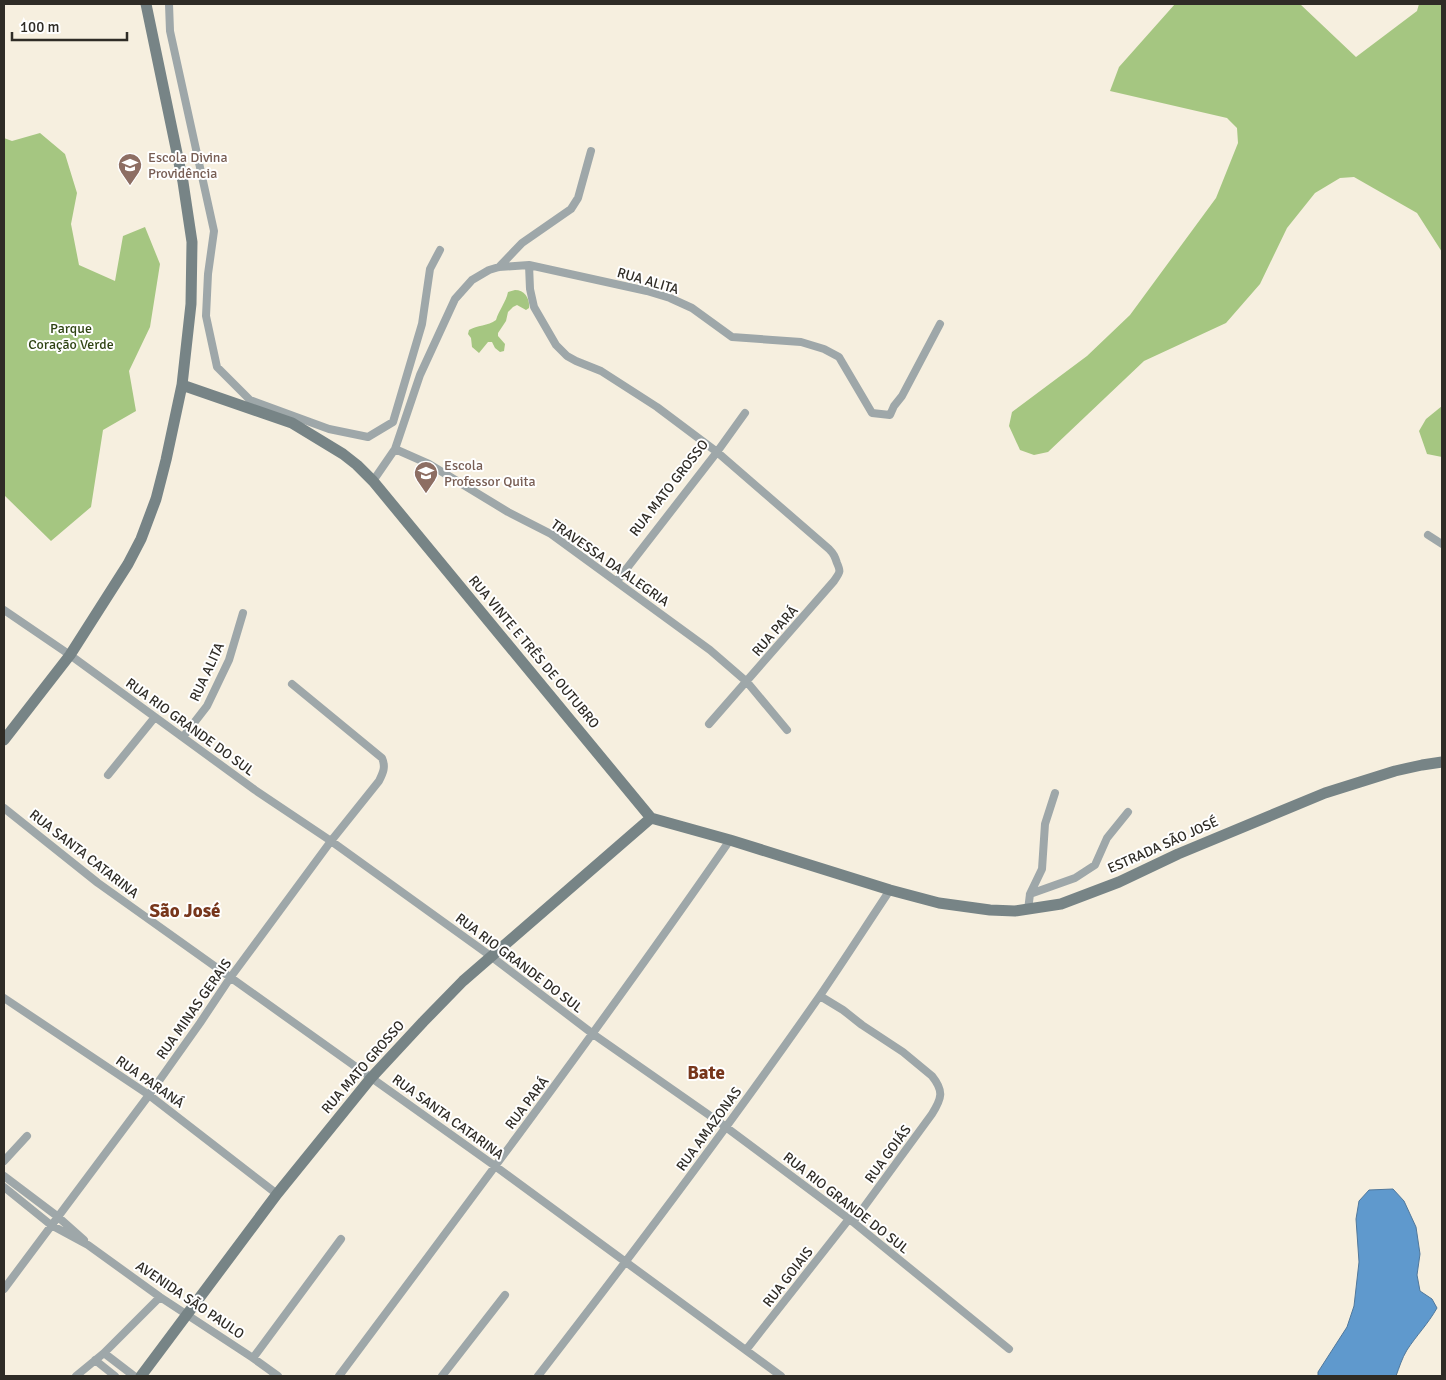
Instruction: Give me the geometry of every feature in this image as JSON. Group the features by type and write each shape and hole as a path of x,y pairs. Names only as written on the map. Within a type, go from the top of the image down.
{"street":[{"path":"4,740 70,655 128,564 141,539 156,499 182,384 191,304 192,242 181,173 146,4"},
{"path":"169,4 170,31 214,231 208,274 206,316 217,367 250,400 329,429 368,437 393,422 422,324 430,269 440,250"},
{"path":"499,267 522,244 570,209 578,198 592,151"},
{"path":"529,265 530,289 534,307 556,345 567,356 576,362 601,371 657,407 717,452"},
{"name":"RUA ALITA","path":"373,481 395,449 420,375 455,299 472,280 489,270 499,267 529,265 647,291 670,298 692,308 732,337 801,342 824,349 839,357 872,413 887,415 890,415 902,396 940,324"},
{"name":"RUA VINTE E TRÊS DE OUTUBRO","path":"182,384 292,423 343,454 357,465 373,481 651,818"},
{"name":"RUA MATO GROSSO","path":"617,581 745,413"},
{"name":"TRAVESSA DA ALEGRIA","path":"395,449 429,464 508,512 551,534 617,581 710,650 747,682 787,730"},
{"name":"RUA PARÁ","path":"709,724 806,615 840,573 836,558 829,549 717,452"},
{"path":"1428,535 1442,544"},
{"name":"RUA RIO GRANDE DO SUL","path":"4,610 70,655 255,790 331,841 492,957 593,1034 726,1127 851,1221 1009,1349"},
{"name":"RUA ALITA","path":"183,737 207,706 229,660 243,613"},
{"name":"RUA MINAS GERAIS","path":"4,1289 149,1095 230,978 331,841 384,773 385,764 382,758 292,684"},
{"path":"108,775 155,717"},
{"name":"ESTRADA SÃO JOSÉ","path":"890,890 939,904 990,910 1028,910 1061,904 1119,882 1325,792 1395,771 1442,762"},
{"path":"1028,910 1030,894 1042,869 1045,824 1055,793"},
{"name":"RUA SANTA CATARINA","path":"4,808 98,883 495,1166 781,1376"},
{"path":"1030,894 1075,878 1095,865 1107,838 1128,812"},
{"path":"651,818 730,840 890,890"},
{"name":"RUA MATO GROSSO","path":"141,1376 277,1194 371,1078 443,1001 651,818"},
{"name":"RUA PARÁ","path":"339,1376 593,1034 730,840"},
{"name":"RUA AMAZONAS","path":"538,1376 626,1263 726,1127 820,996 890,890"},
{"name":"RUA GOIÁS","path":"820,996 903,1052 927,1072 936,1080 941,1098 932,1114 851,1221"},
{"name":"RUA PARANÁ","path":"4,998 149,1095 277,1194"},
{"path":"4,1161 27,1136"},
{"name":"AVENIDA SÃO PAULO","path":"4,1176 58,1216 88,1245"},
{"name":"AVENIDA SÃO PAULO","path":"4,1187 51,1225 88,1245 160,1297 278,1376"},
{"name":"RUA GOIAIS","path":"746,1350 851,1221"},
{"path":"253,1358 341,1239"},
{"path":"442,1376 505,1295"},
{"path":"76,1376 104,1353 160,1297"},
{"path":"104,1353 134,1376"},
{"path":"95,1360 115,1376"}],"green space":[{"path":"1175,4 1300,4 1356,57 1417,11 1419,4 1442,4 1442,252 1417,213 1354,177 1340,178 1315,193 1287,228 1260,284 1226,323 1144,361 1048,452 1034,455 1020,450 1009,426 1012,412 1087,356 1130,315 1216,198 1238,143 1237,128 1227,118 1110,91 1119,67"},
{"name":"Parque Coração Verde","path":"40,133 65,154 77,193 71,224 79,265 115,281 123,236 145,227 160,264 150,327 129,371 136,411 103,430 91,507 51,541 4,495 4,138 12,141"},
{"path":"519,290 526,296 529,301 529,308 526,310 517,305 508,312 506,321 498,333 498,336 505,344 504,351 500,352 492,342 488,342 479,353 472,347 471,338 468,334 469,330 496,320 508,292"},
{"path":"1442,406 1442,457 1427,454 1419,431 1426,419"}],"water":[{"path":"1393,1189 1404,1201 1416,1227 1420,1254 1417,1275 1420,1291 1432,1299 1437,1308 1407,1350 1396,1376 1318,1376 1318,1372 1347,1327 1354,1306 1359,1262 1356,1219 1359,1201 1369,1190"}],"place":[{"name":"Escola Divina Providência","path":"130,186"},
{"name":"Escola Professor Quita","path":"426,494"}],"district":[{"name":"São José","path":"185,911"},
{"name":"Bate","path":"706,1073"}]}
